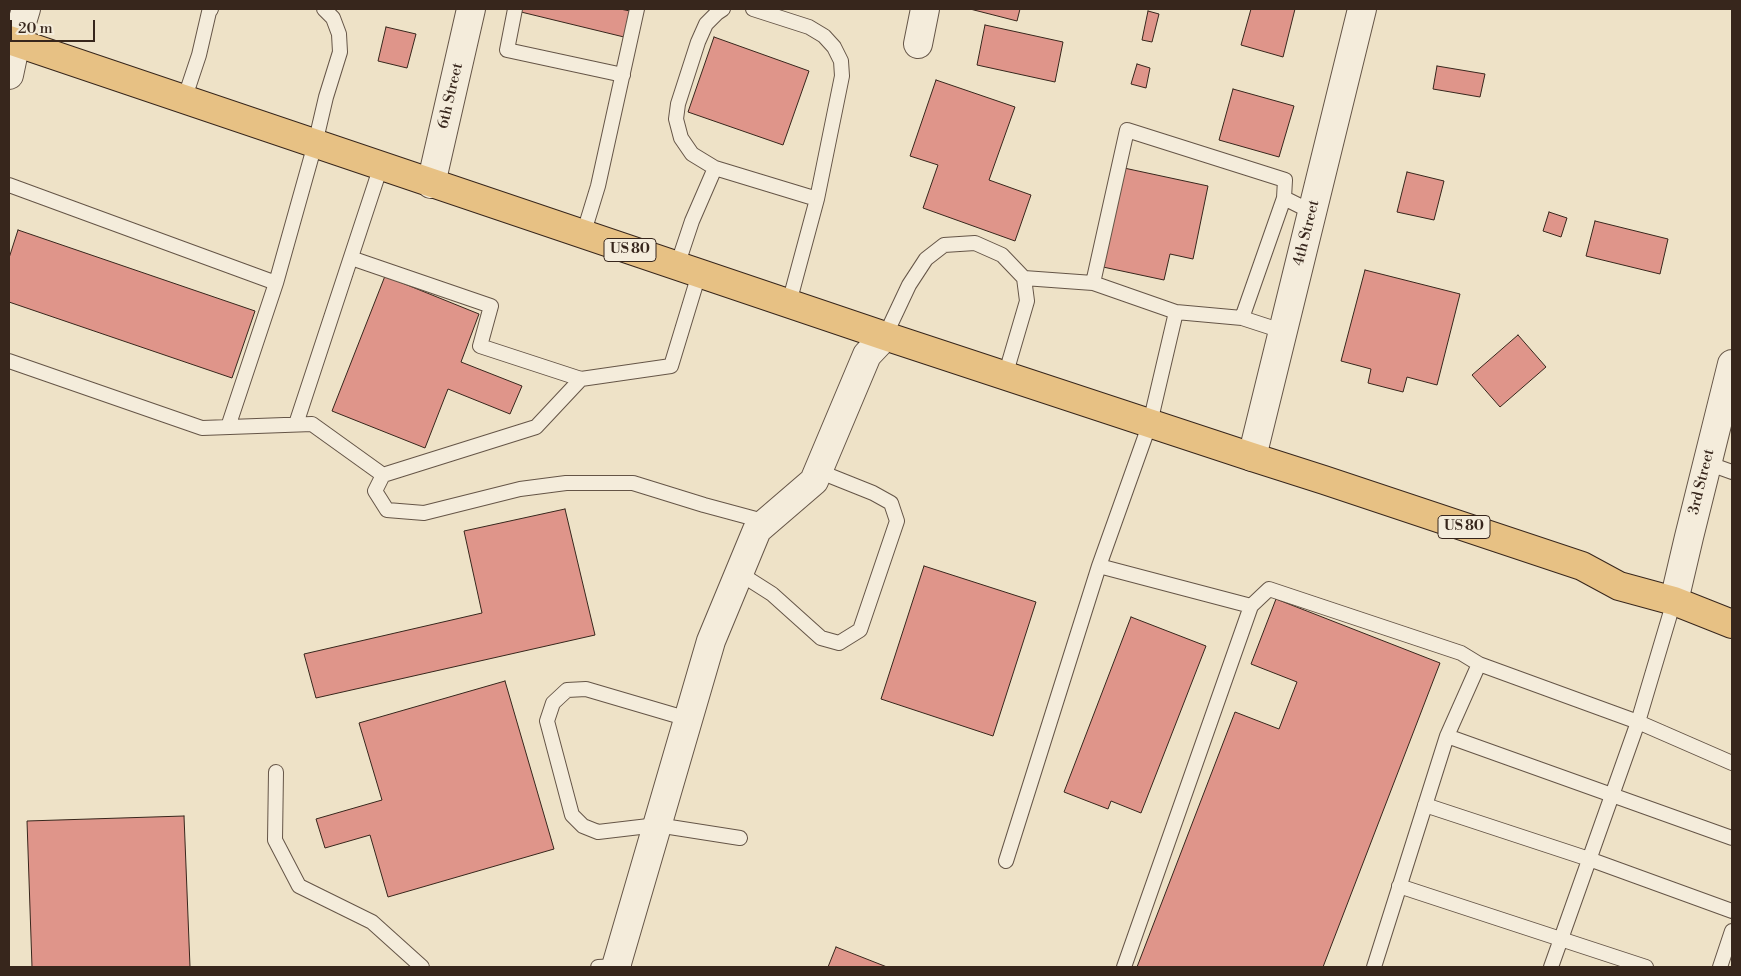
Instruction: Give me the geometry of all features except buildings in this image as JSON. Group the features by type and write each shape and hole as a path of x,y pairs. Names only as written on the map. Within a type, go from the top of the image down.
{"main road":[{"name":"US 80","path":"12,41 884,336 1582,566 1619,586 1674,601 1732,624"}],"street":[{"path":"9,75 12,41 26,9"},
{"name":"6th Street","path":"431,184 471,9"},
{"path":"918,44 926,9"},
{"name":"4th Street","path":"1252,457 1362,9"},
{"path":"610,967 657,825 711,640 757,530 814,481 866,355 884,336"},
{"name":"3rd Street","path":"1674,601 1720,467 1732,364"}],"lane":[{"path":"184,100 200,55 211,9"},
{"path":"515,9 507,50 623,75"},
{"path":"583,235 598,186 637,9"},
{"path":"723,9 716,13 706,24 698,42 678,104 676,119 682,138 692,154 716,168 818,199"},
{"path":"753,9 809,27 824,36 834,47 841,61 842,76 818,199 789,303"},
{"path":"228,427 276,283 340,52 339,34 330,12"},
{"path":"1093,283 1127,130 1285,180 1284,198 1242,318"},
{"path":"296,424 381,166"},
{"path":"351,258 492,306 480,346 581,379 671,366 688,270 692,221 716,168"},
{"path":"9,185 276,283"},
{"path":"1284,198 1312,212"},
{"path":"884,336 909,285 926,259 944,245 975,243 1002,255 1024,278 1027,301 1005,376"},
{"path":"1024,278 1093,283 1176,312 1242,318 1282,331"},
{"path":"1006,862 1099,566 1150,424 1176,312"},
{"path":"9,361 202,428 312,424 383,475"},
{"path":"581,379 536,427 383,475 375,491 387,510 424,513 520,489 566,483 633,483 767,522"},
{"path":"739,573 772,594 821,638 839,643 860,630 897,521 891,503 873,493 818,471"},
{"path":"1099,566 1251,606"},
{"path":"1124,967 1251,606 1269,589 1461,653 1479,664 1638,722 1732,762"},
{"path":"1551,967 1638,722 1674,601"},
{"path":"1375,967 1447,736 1479,664"},
{"path":"688,719 586,688 567,690 553,703 547,721 572,815 583,826 598,832 657,825 740,838"},
{"path":"1447,736 1732,838"},
{"path":"276,772 275,840 299,886 372,922 422,967"},
{"path":"1425,805 1590,859 1732,912"},
{"path":"1399,886 1646,967"},
{"path":"1720,967 1732,931"}]}
